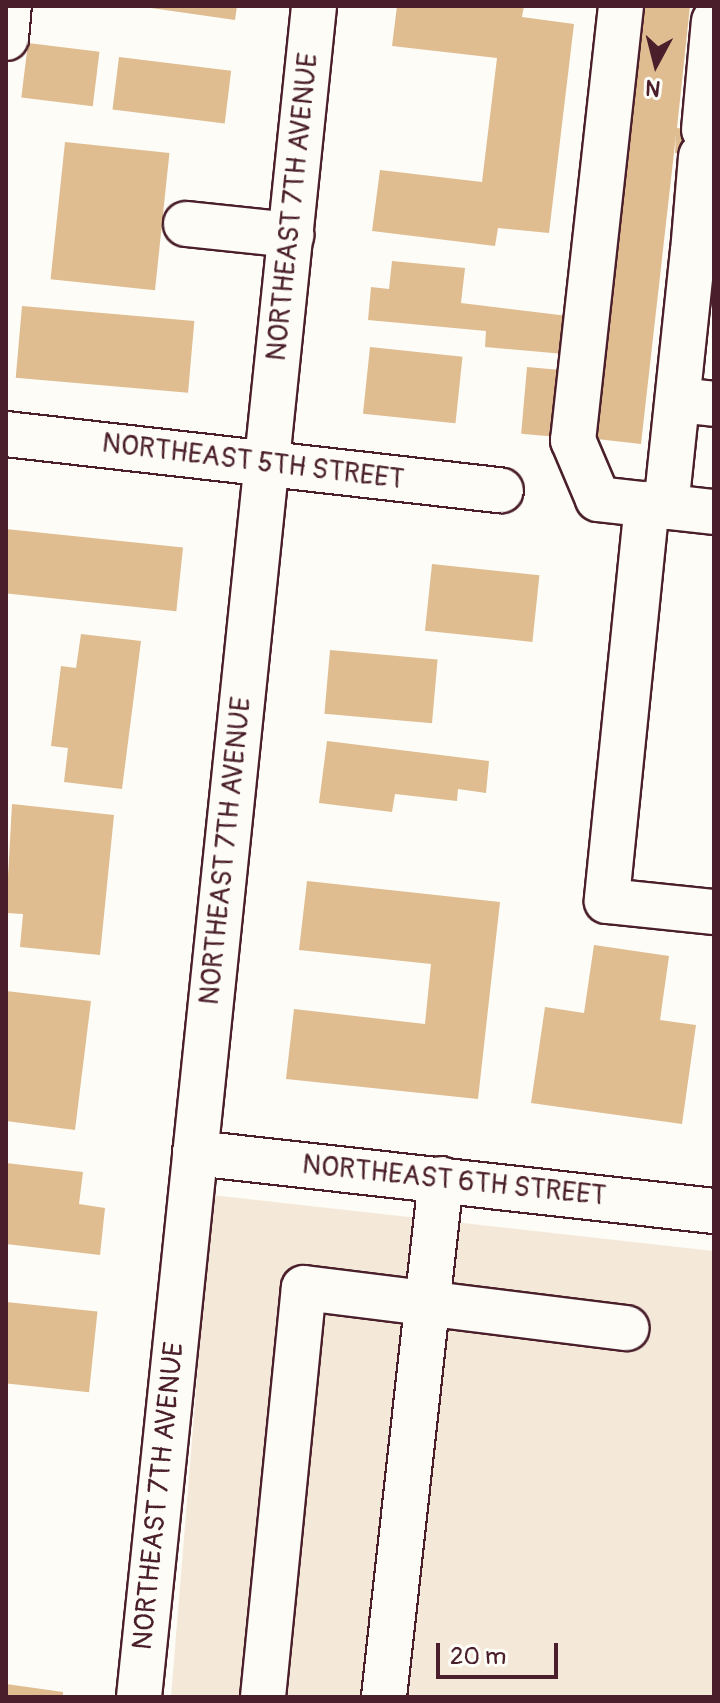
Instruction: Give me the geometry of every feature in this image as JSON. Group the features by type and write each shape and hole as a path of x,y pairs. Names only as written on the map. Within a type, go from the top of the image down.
{"street":[{"path":"6,38 9,6"},
{"name":"NORTHEAST 7TH AVENUE","path":"139,1697 314,6"},
{"path":"621,6 573,440 598,499 714,512"},
{"path":"713,906 607,901 656,505 696,402 704,254 703,143 714,21"},
{"path":"186,224 291,235"},
{"name":"NORTHEAST 5TH STREET","path":"6,434 501,490"},
{"name":"NORTHEAST 6TH STREET","path":"195,1153 714,1211"},
{"path":"384,1697 441,1179"},
{"path":"263,1697 304,1288 426,1300 627,1328"}],"shaded area":[{"path":"212,1195 714,1251 714,1697 171,1697"}],"building":[{"path":"137,6 237,6 235,20"},
{"path":"397,6 524,6 522,17 574,24 549,233 498,228 495,246 372,231 380,170 482,182 497,58 392,46"},
{"path":"637,6 690,6 677,128 714,132 714,158 675,153 676,135 641,444 588,438"},
{"path":"28,43 99,52 93,106 21,98"},
{"path":"119,57 231,71 225,123 113,110"},
{"path":"65,142 169,153 155,290 51,279"},
{"path":"392,261 465,268 461,303 568,316 564,354 485,347 486,331 368,320 371,287 389,289"},
{"path":"22,306 194,321 188,393 16,378"},
{"path":"370,347 462,357 455,423 363,414"},
{"path":"527,367 561,370 555,437 521,434"},
{"path":"6,529 183,548 176,611 6,593"},
{"path":"432,564 539,575 532,642 425,631"},
{"path":"81,634 141,641 122,789 64,782 68,748 51,746 61,666 76,668"},
{"path":"330,650 438,659 432,723 324,714"},
{"path":"327,741 489,761 486,793 458,789 457,801 395,794 392,812 319,803"},
{"path":"12,804 114,815 100,955 20,947 23,914 6,913"},
{"path":"307,881 500,902 478,1099 286,1079 294,1009 425,1024 431,964 299,950"},
{"path":"594,945 669,956 660,1020 696,1025 682,1124 531,1103 545,1007 584,1013"},
{"path":"6,991 91,1001 75,1130 6,1121"},
{"path":"6,1163 83,1172 79,1204 105,1208 100,1255 6,1244"},
{"path":"6,1302 97,1312 89,1392 6,1383"},
{"path":"6,1684 63,1692 63,1697 6,1697"}]}
